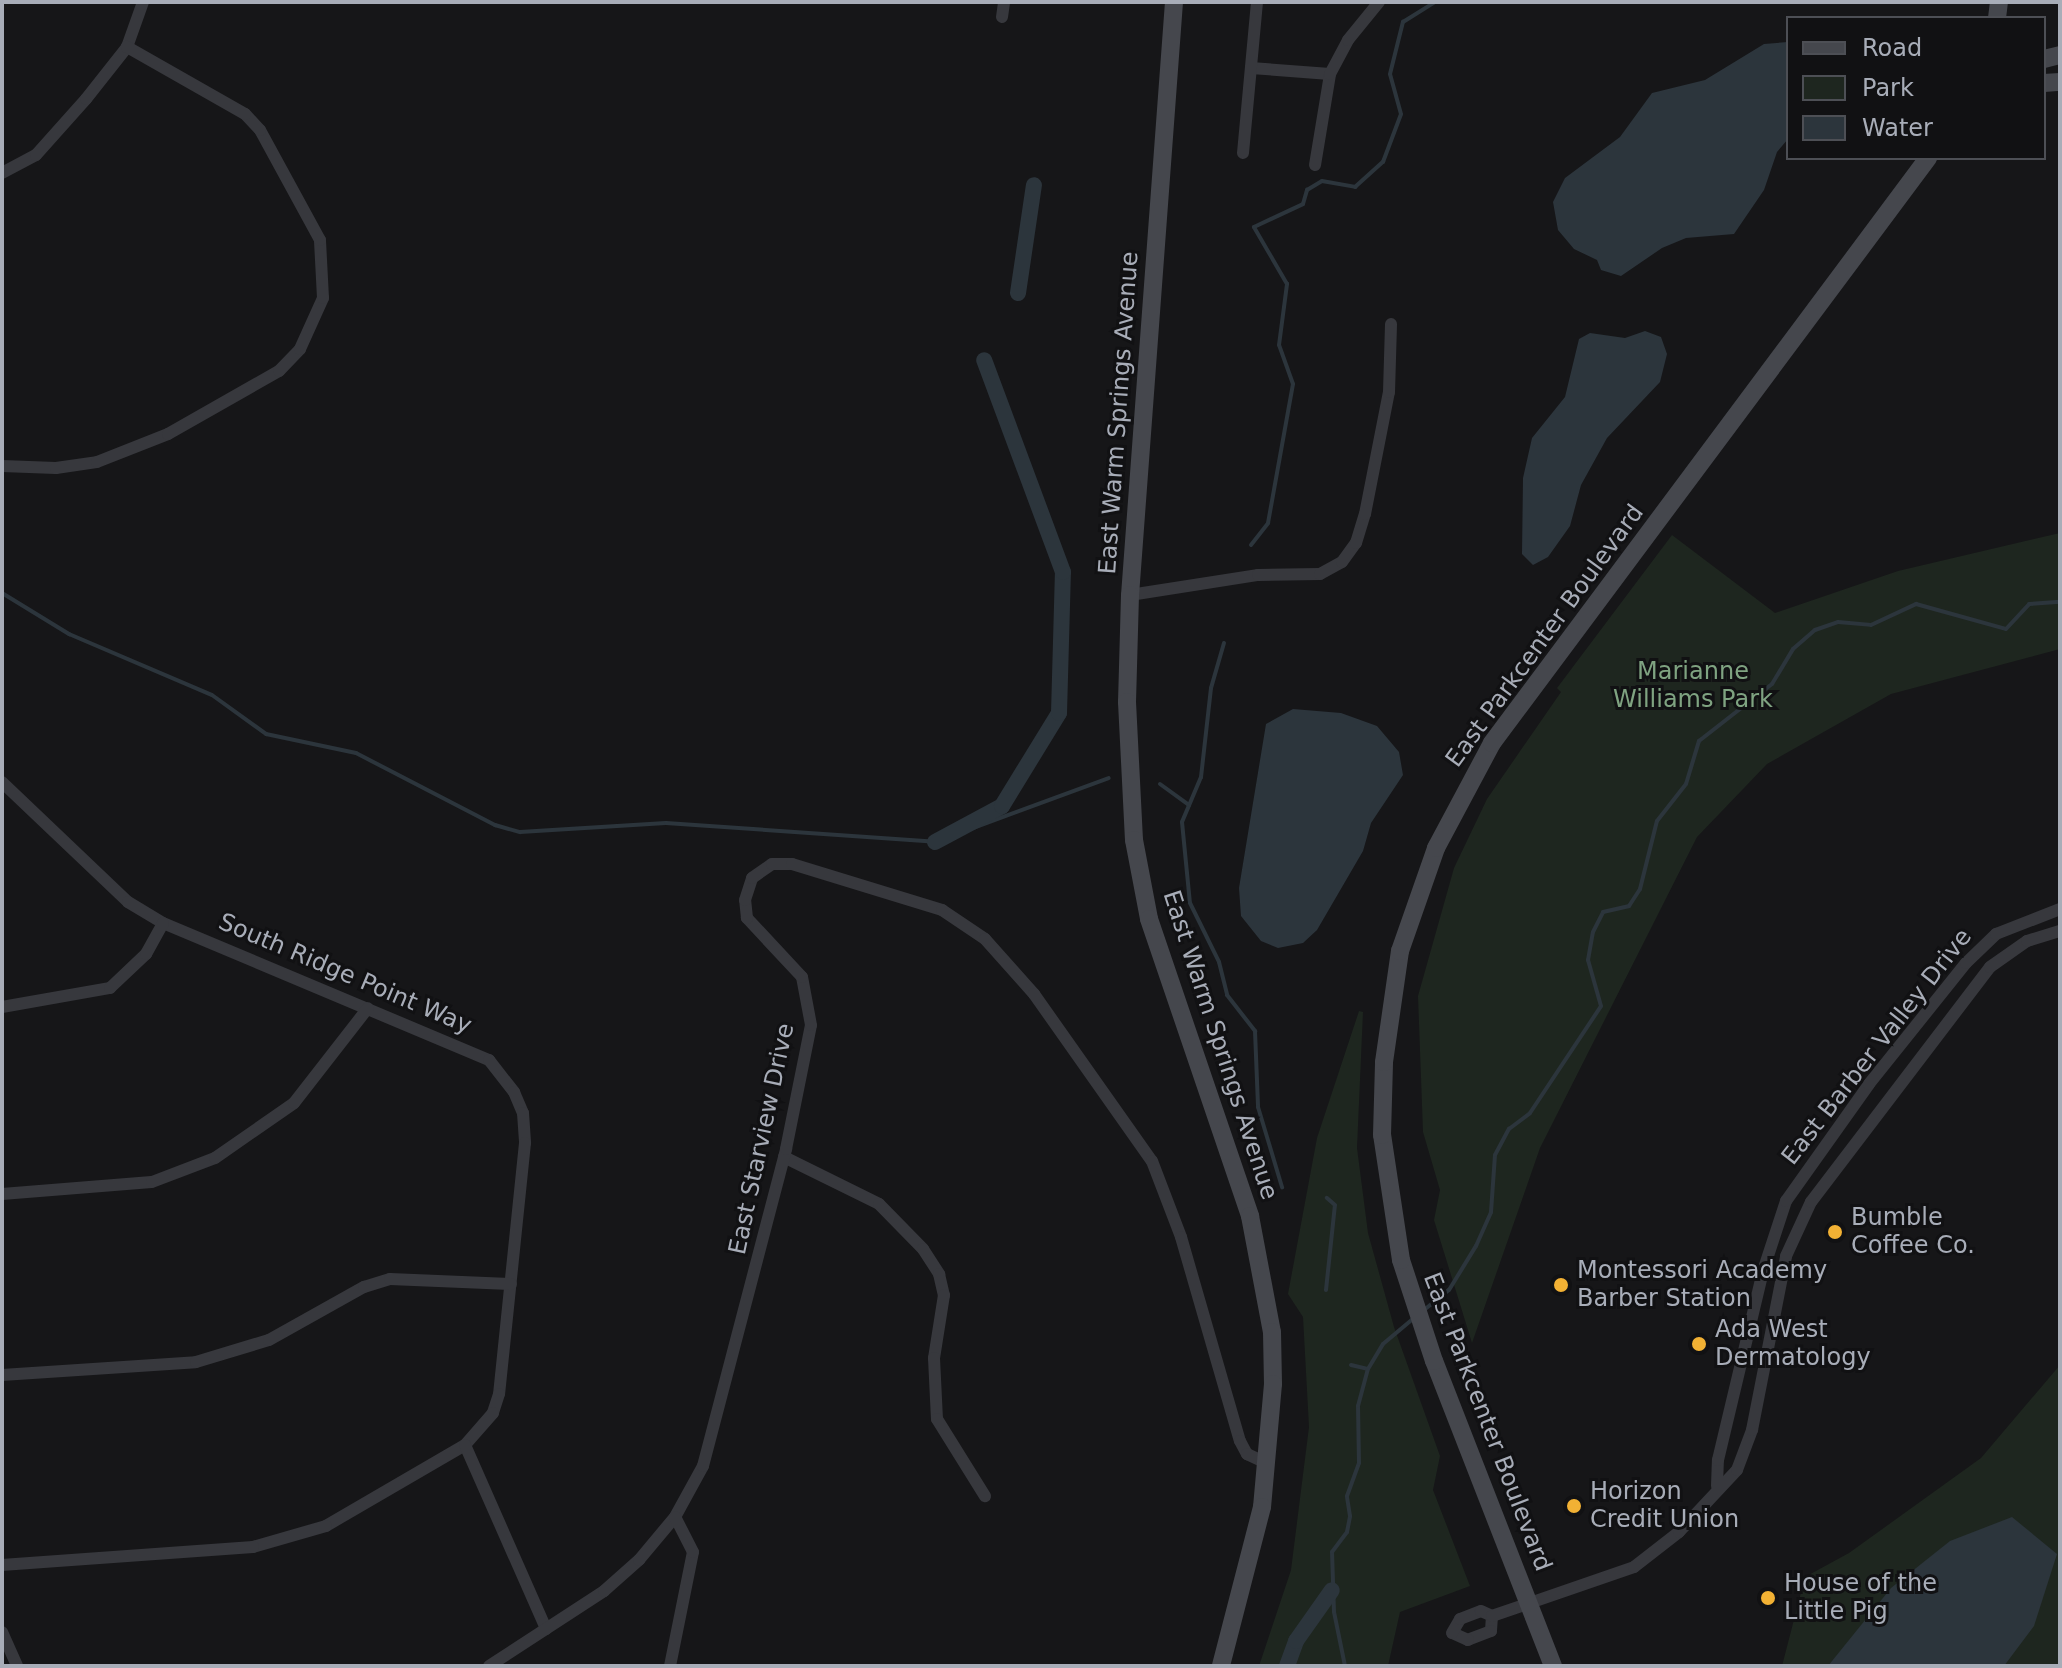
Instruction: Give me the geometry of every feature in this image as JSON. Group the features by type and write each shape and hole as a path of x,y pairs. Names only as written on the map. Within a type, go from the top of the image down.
{"main road":[{"name":"East Warm Springs Avenue","path":"1174,2 1130,595 1127,702 1134,840 1149,919 1261,1259 1272,1332 1268,1464 1262,1507 1221,1666"},
{"name":"East Parkcenter Boulevard","path":"1553,1666 1434,1361 1403,1266 1382,1135 1387,1035 1403,939 1454,810 1492,743 1927,160"}],"street":[{"path":"2,173 36,155 127,47 143,2"},
{"path":"1002,17 1004,2"},
{"path":"1243,153 1257,2"},
{"path":"1315,165 1330,74 1348,40 1379,2"},
{"path":"2,466 56,468 97,462 168,434 279,371 300,349 323,298 320,240 260,130 245,114 127,47"},
{"path":"1251,68 1330,74"},
{"path":"1130,595 1258,575 1320,574 1342,562 1356,543 1365,514 1389,392 1391,324"},
{"name":"South Ridge Point Way","path":"2,782 128,902 163,923 489,1060 514,1092 523,1113 525,1143 499,1394 493,1413 465,1445 326,1526 253,1547 2,1565"},
{"name":"East Starview Drive","path":"489,1666 546,1629 639,1560 675,1517 716,1429 806,1057 810,997 793,965 747,918 745,900 752,878 772,864 792,864 927,903 964,922 1034,994 1152,1161 1181,1237 1240,1441 1247,1454 1268,1464"},
{"name":"East Barber Valley Drive","path":"1717,1486 1718,1460 1763,1271 1786,1201 1869,1084 1966,963 1996,934 2060,909"},
{"path":"2,1007 110,988 146,954 163,923"},
{"name":"East Barber Valley Drive","path":"1492,1616 1634,1567 1679,1532 1717,1486 1737,1470 1752,1430 1786,1256 1811,1202 1990,967 2027,941 2060,931"},
{"path":"2,1194 143,1183 215,1158 294,1103 368,1008"},
{"path":"784,1157 879,1204 914,1238 939,1274 944,1295 934,1358 937,1419 985,1496"},
{"path":"2,1375 196,1362 269,1340 364,1287 390,1279 511,1284"},
{"path":"465,1445 546,1629"},
{"path":"670,1666 693,1552 675,1517"},
{"path":"2,1632 17,1666"}],"green space":[{"name":"Marianne Williams Park","path":"2060,533 2060,649 1891,694 1767,764 1697,837 1540,1148 1472,1343 1434,1220 1440,1190 1423,1132 1418,996 1454,868 1487,799 1561,692 1557,688 1672,535 1775,613 1898,571"},
{"path":"1359,1011 1363,1012 1357,1148 1368,1233 1394,1327 1440,1456 1433,1490 1470,1586 1400,1612 1388,1666 1259,1666 1291,1570 1309,1427 1303,1317 1288,1294 1317,1138"},
{"path":"2060,1365 2060,1666 1782,1666 1805,1577 1849,1553 1981,1458"}],"water":[{"path":"1786,42 1786,141 1777,152 1764,190 1734,234 1686,238 1662,248 1621,276 1601,270 1597,260 1574,249 1558,230 1553,202 1565,178 1620,137 1652,93 1705,80 1764,44"},
{"path":"1645,331 1661,337 1667,354 1660,382 1607,438 1581,485 1570,526 1548,557 1533,565 1522,554 1523,478 1532,438 1565,397 1579,339 1590,333 1625,338"},
{"path":"1293,709 1341,713 1377,726 1399,752 1403,775 1371,823 1363,851 1317,930 1303,943 1278,948 1261,941 1241,916 1239,888 1266,724"},
{"path":"2012,1517 2057,1554 2034,1626 2004,1666 1828,1666 1891,1588 1950,1541"}],"waterway":[{"path":"1251,545 1268,523 1293,384 1279,345 1287,284 1254,227 1303,204 1307,190 1322,181 1355,187 1383,162 1401,114 1390,74 1403,22 1435,2"},
{"path":"1018,293 1034,185"},
{"path":"935,842 1002,806 1059,713 1063,572 984,360"},
{"path":"2,593 69,634 212,695 266,734 356,753 495,825 520,832 666,823 935,842 1109,778"},
{"path":"1424,1310 1449,1290 1476,1246 1491,1212 1495,1155 1509,1129 1530,1113 1601,1006 1588,960 1593,932 1603,912 1629,906 1640,889 1657,821 1686,784 1699,741 1772,684 1793,649 1815,630 1838,622 1871,625 1916,604 2006,629 2029,604 2060,602"},
{"path":"1224,643 1211,688 1201,777 1182,822 1190,903 1219,962 1227,995 1255,1031 1258,1107 1282,1187"},
{"path":"1160,784 1189,805"},
{"path":"1326,1290 1335,1205 1327,1198"},
{"path":"1345,1666 1334,1612 1332,1552 1347,1532 1350,1516 1347,1496 1359,1463 1358,1406 1368,1369 1383,1344 1414,1318"},
{"path":"1351,1365 1368,1369"},
{"path":"1287,1666 1296,1641 1332,1590"}],"place":[{"name":"Bumble Coffee Co.","path":"1835,1232"},
{"name":"Montessori Academy Barber Station","path":"1561,1285"},
{"name":"Ada West Dermatology","path":"1699,1344"},
{"name":"Horizon Credit Union","path":"1574,1506"},
{"name":"House of the Little Pig","path":"1768,1598"}]}
